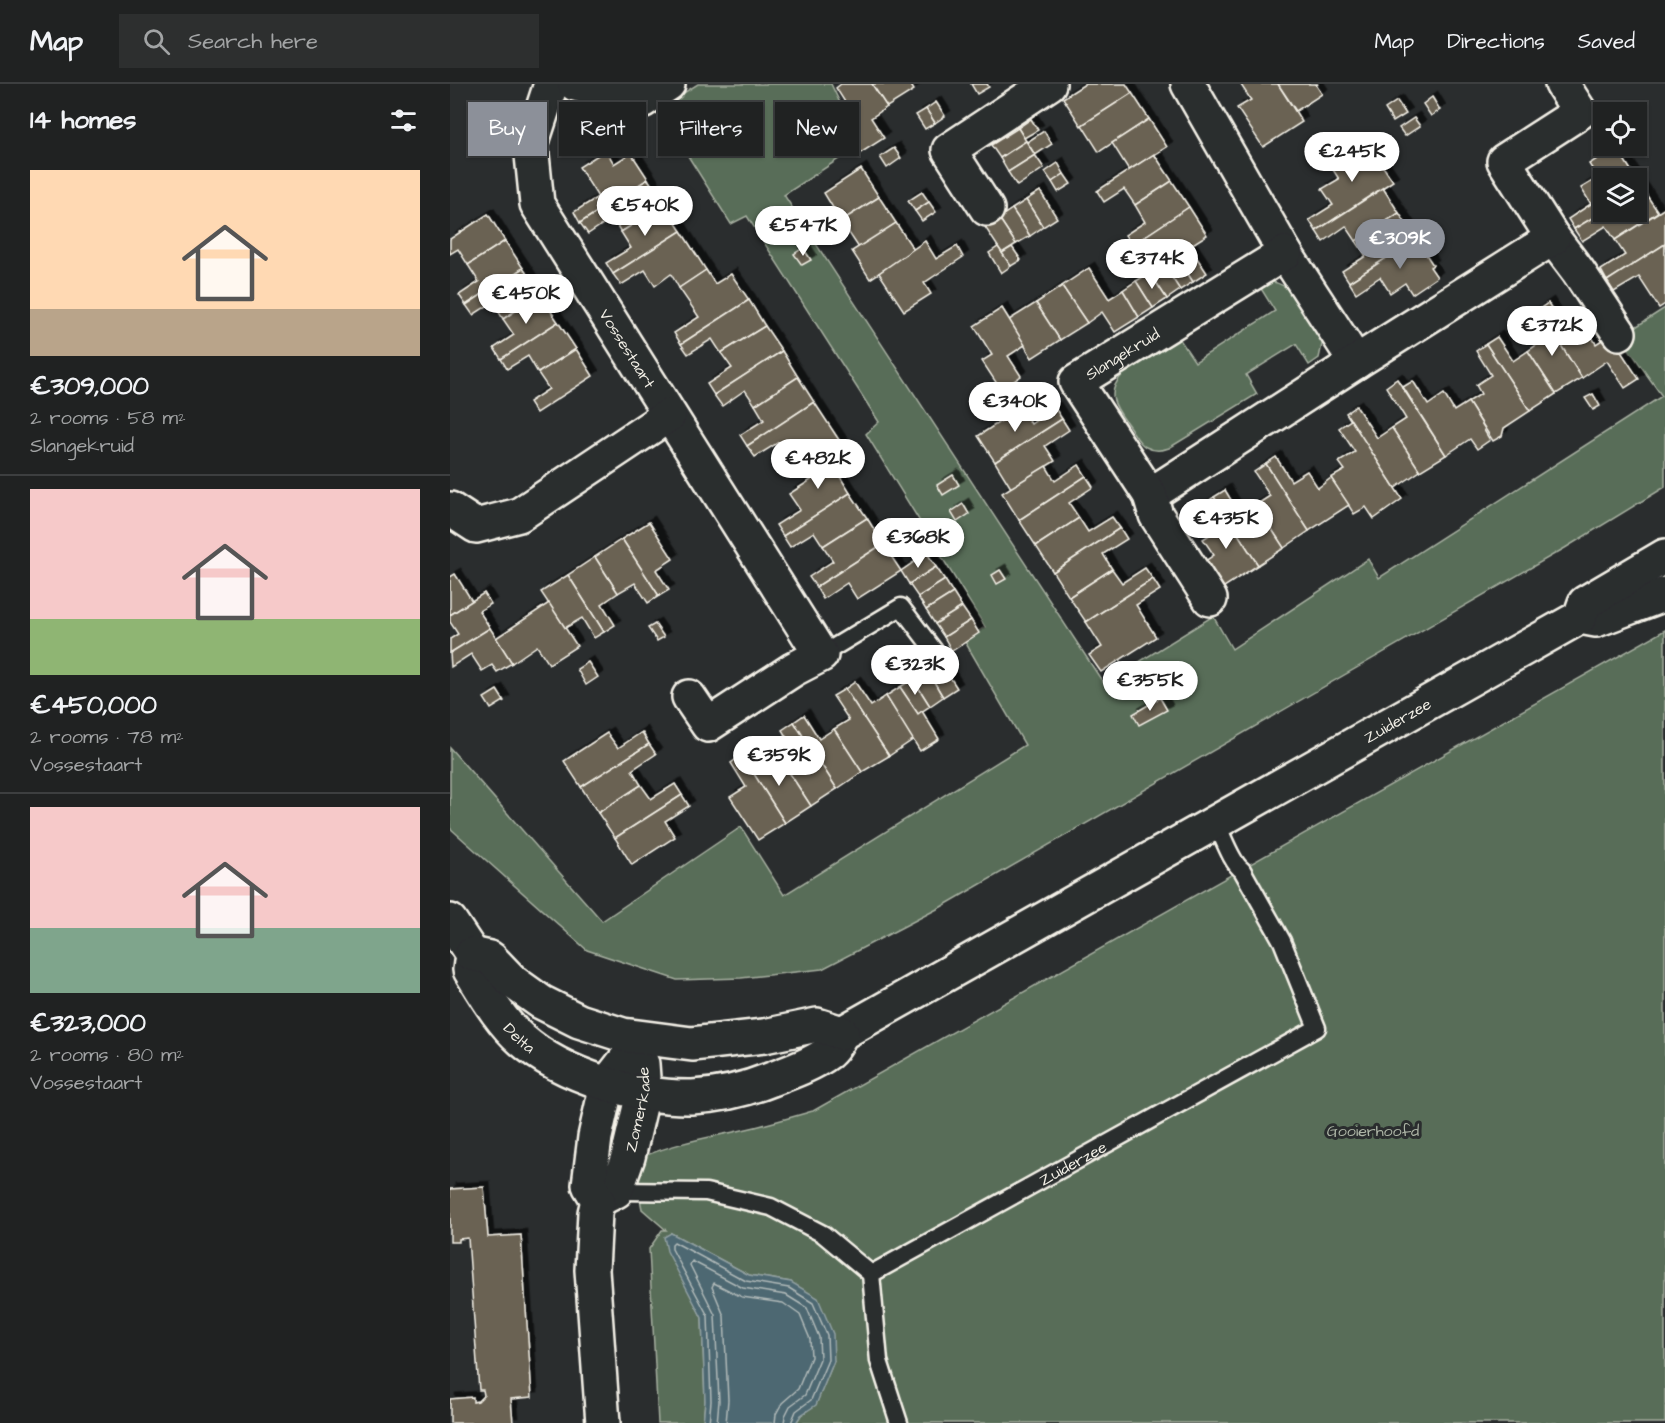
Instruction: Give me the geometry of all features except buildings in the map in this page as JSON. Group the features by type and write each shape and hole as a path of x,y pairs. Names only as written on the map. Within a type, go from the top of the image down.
{"street":[{"name":"Vossestaart","path":"551,84 531,145 537,204 821,655"},
{"path":"574,84 642,101 668,84"},
{"path":"987,209 950,150 1049,84"},
{"path":"1188,84 1285,253 1356,362"},
{"path":"1562,84 1580,112 1504,161 1553,238 1619,333"},
{"path":"1150,495 1553,238"},
{"name":"Slangekruid","path":"1210,599 1156,515 1150,495 1076,382 1285,253"},
{"path":"450,509 476,526 519,515 669,415"},
{"name":"Zuiderzee","path":"1580,617 1585,603 1665,556"},
{"name":"Zuiderzee","path":"608,1084 662,1095 694,1097 747,1087 814,1061 831,1051 842,1033 1580,617 1596,620 1665,594"},
{"path":"689,697 708,725 794,669 821,655"},
{"name":"Delta","path":"458,938 490,958 524,990 560,1012 613,1033 642,1039"},
{"name":"Delta","path":"458,938 470,970 502,1018 522,1041 570,1071 608,1084"},
{"path":"642,1039 706,1044 764,1036 817,1025 842,1033"},
{"name":"Zomerkade","path":"607,1196 589,1185 595,1137 608,1084 642,1039"},
{"name":"Zomerkade","path":"603,1423 592,1270 595,1213 607,1196 628,1156 644,1092 642,1039"}],"lane":[{"path":"821,655 901,607 936,653"},
{"name":"Zuiderzee","path":"871,1275 1317,1028 1282,941 1242,870 1235,865 1226,841 1216,824"},
{"path":"607,1196 706,1192 771,1207 824,1234 871,1275 879,1361 899,1423"}],"green space":[{"path":"698,84 831,84 840,102 775,102 775,156 843,156 784,195 1104,684 1213,616 1232,649 1368,559 1379,578 1662,396 1620,337 1665,308 1665,487 1565,548 941,907 822,969 741,978 677,980 587,950 450,828 450,748 602,921 741,827 784,895 1025,745 964,640 985,627 866,434 879,422 747,216 731,224 688,156 763,156 763,102 668,102"},
{"path":"1269,281 1289,289 1308,312 1323,340 1319,358 1309,365 1296,344 1246,375 1257,394 1169,448 1154,450 1144,446 1114,403 1116,383 1122,375 1179,338 1195,362 1275,311 1260,287"},
{"name":"Gooierhoofd","path":"1665,630 1665,1423 796,1423 801,1415 816,1404 834,1361 791,1282 749,1275 671,1233 686,1285 702,1318 705,1401 703,1423 658,1423 649,1249 662,1230 666,1230 642,1209 637,1184 640,1158 681,1144 813,1111"}],"water":[{"path":"671,1233 749,1275 791,1282 818,1298 833,1334 834,1361 816,1405 801,1415 796,1423 703,1423 705,1401 702,1318 667,1251 664,1237"}]}
